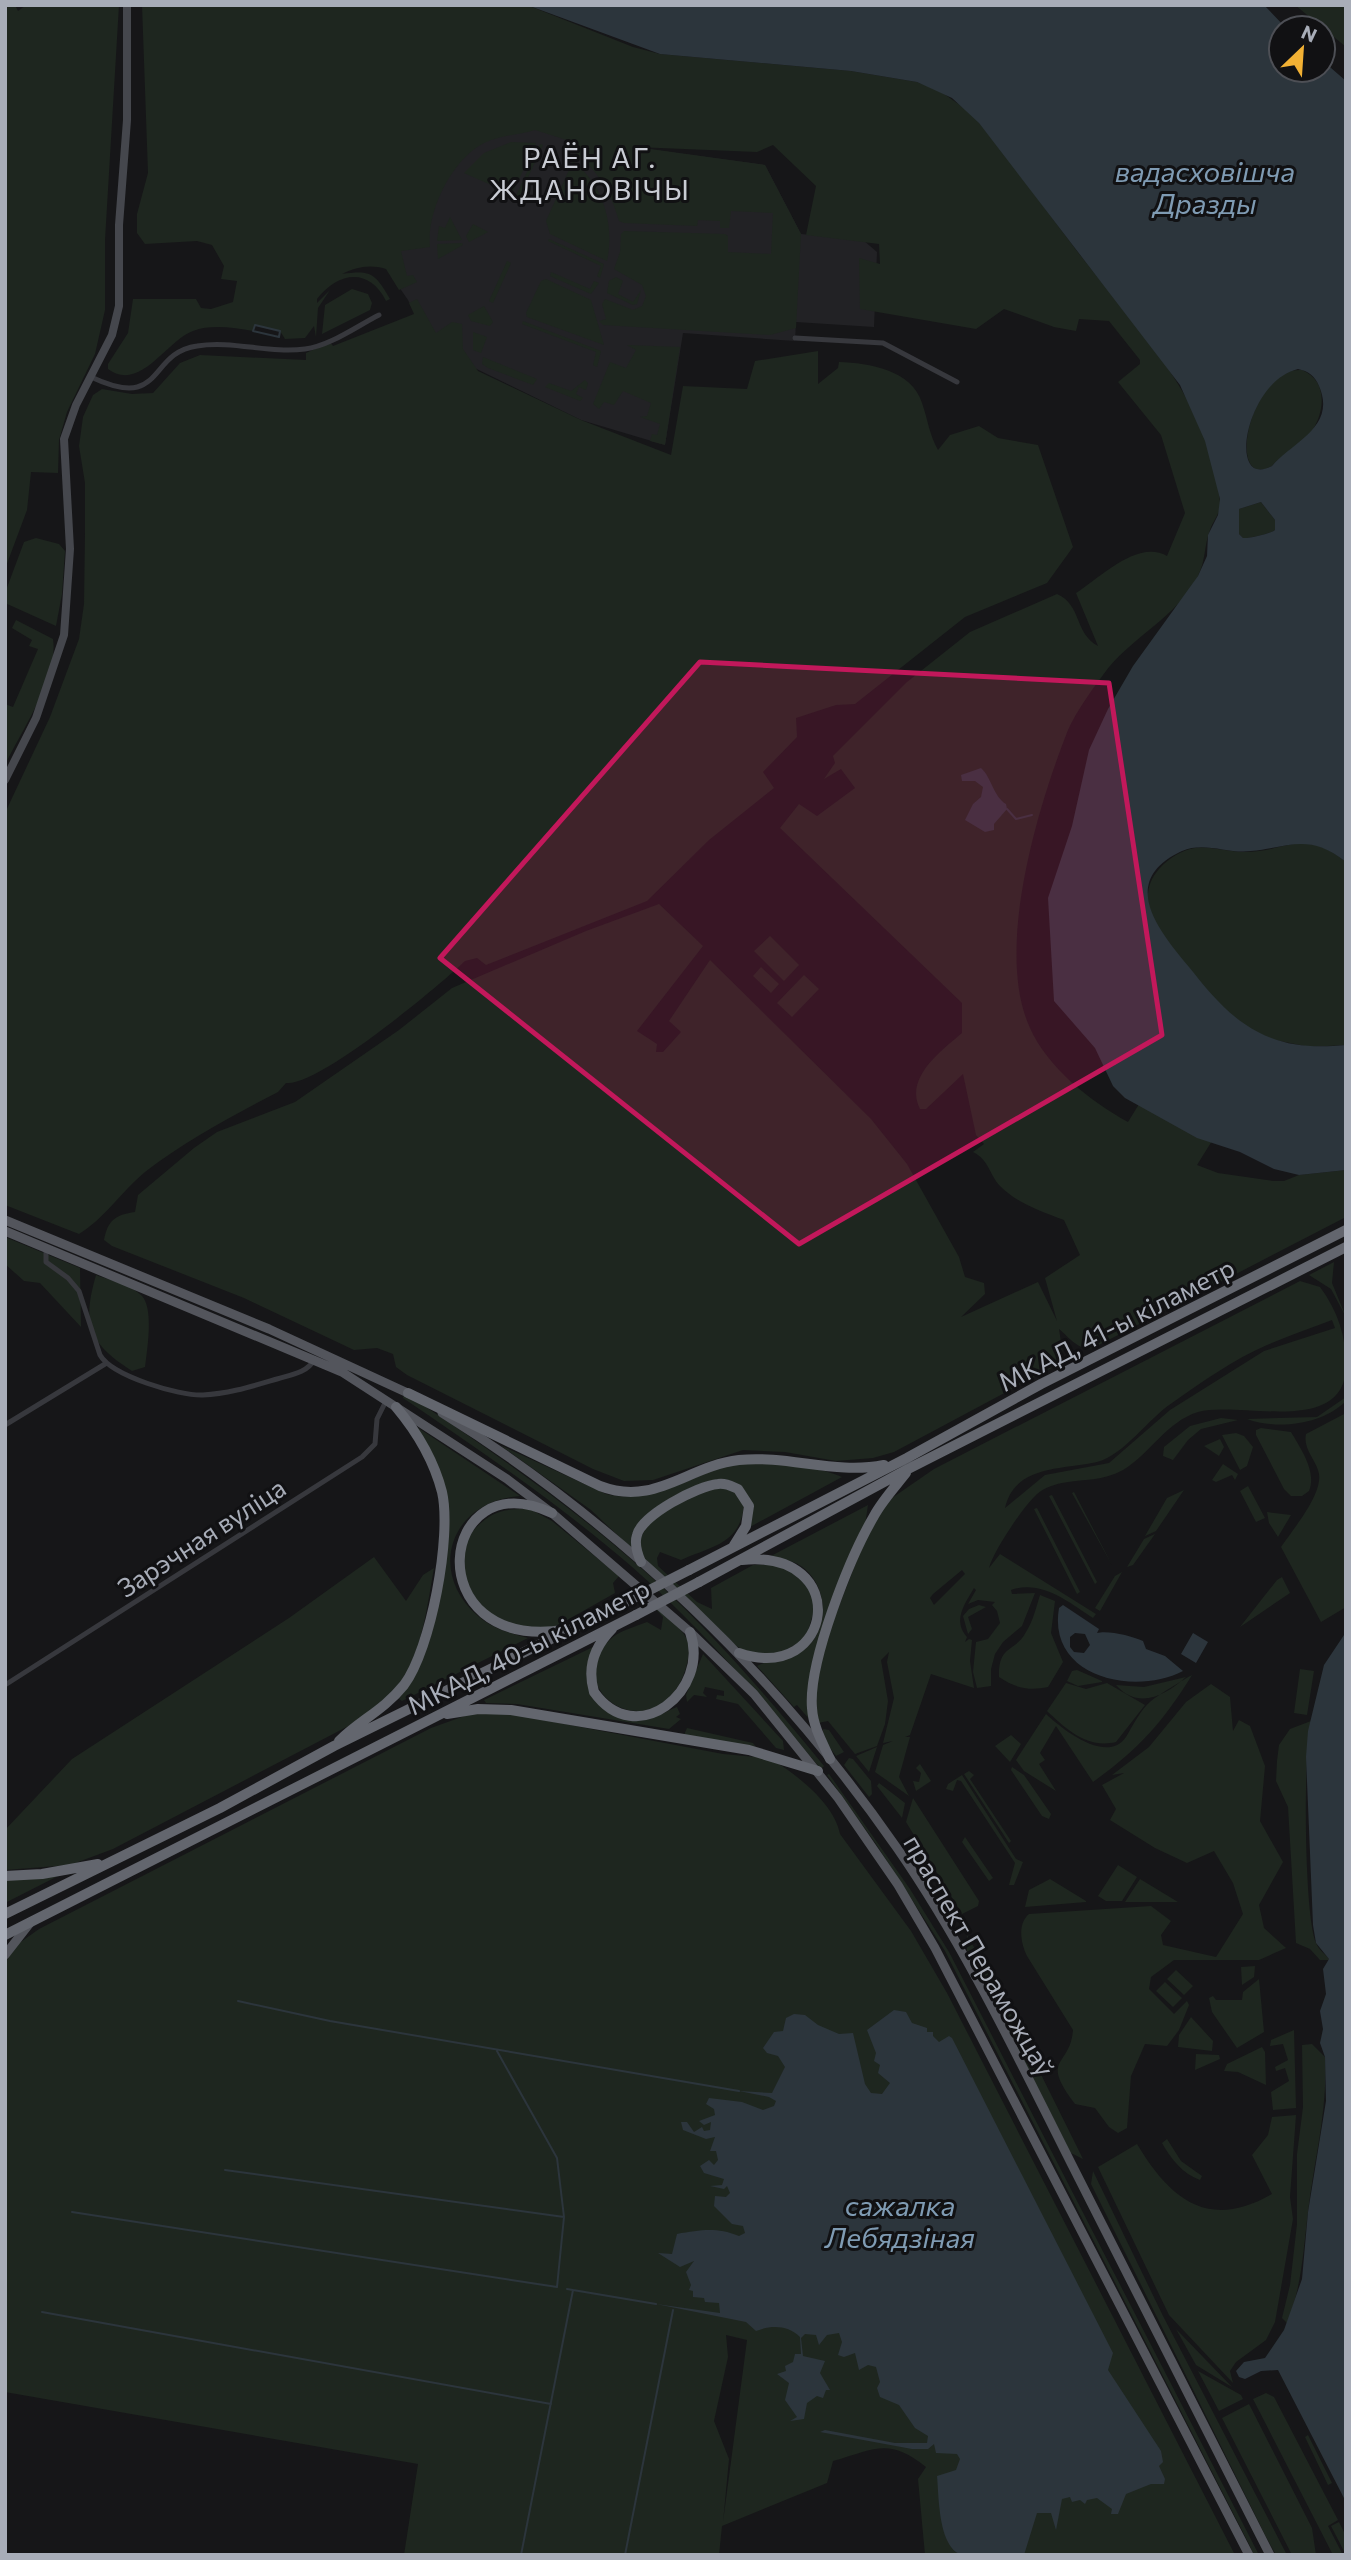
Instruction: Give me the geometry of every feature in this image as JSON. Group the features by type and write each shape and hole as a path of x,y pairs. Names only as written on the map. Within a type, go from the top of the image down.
{"highway":[{"name":"МКАД, 41-ы кіламетр","path":"908,1458 1053,1378 1346,1230"},
{"name":"МКАД, 41-ы кіламетр","path":"912,1468 1346,1247"},
{"path":"405,1391 600,1486 625,1494 652,1490 739,1460 762,1459 848,1470 895,1463"},
{"path":"334,1746 349,1731 379,1712 404,1685 423,1648 431,1615 445,1525 442,1492 420,1439 396,1407"},
{"name":"МКАД, 40-ы кіламетр","path":"113,1861 334,1746 575,1629 908,1458"},
{"name":"МКАД, 40-ы кіламетр","path":"5,1935 636,1615 912,1468"},
{"path":"830,1759 815,1725 812,1706 818,1659 832,1614 869,1525 912,1468"},
{"path":"641,1562 636,1550 636,1535 647,1519 693,1491 719,1484 738,1489 749,1506 749,1516 742,1535 730,1550"},
{"path":"552,1513 526,1502 502,1504 485,1512 470,1526 461,1543 460,1574 473,1602 503,1626 542,1634 575,1629"},
{"path":"738,1561 775,1561 795,1569 815,1589 819,1609 814,1633 784,1657 764,1660 739,1653"},
{"path":"620,1622 596,1651 591,1682 600,1701 617,1713 629,1716 654,1713 678,1695 694,1661 690,1632"},
{"path":"438,1715 478,1709 511,1710 749,1750 818,1771"},
{"path":"5,1876 73,1869 113,1861"},
{"path":"5,1914 113,1861"}],"main road":[{"name":"праспект Пераможцаў","path":"5,1220 405,1391 530,1472 641,1562 772,1687 897,1848 984,1992 1270,2555"},
{"name":"праспект Пераможцаў","path":"5,1231 355,1378 507,1479 552,1513 690,1632 754,1694 818,1771 898,1885 935,1948 1249,2555"},
{"path":"396,1407 397,1396 405,1391"},
{"path":"5,1955 31,1922"}],"street":[{"path":"5,780 40,707 64,635 71,549 64,439 76,405 112,335 119,306 119,225 126,134 127,5"},
{"path":"91,377 115,386 140,388 158,375 172,357 196,346 306,349 379,315"},
{"path":"795,338 883,343 957,382"},
{"path":"46,1248 46,1262 68,1278 79,1291 91,1333 105,1364 165,1388 201,1395 252,1387 304,1371 315,1359"},
{"path":"5,1425 105,1364"},
{"name":"Зарэчная вуліца","path":"5,1685 362,1457 375,1444 377,1419 386,1401"}],"highlighted area":[{"path":"700,662 1109,683 1162,1035 799,1244 440,958"}],"shaded area":[{"path":"5,5 15,5 18,11 26,5 119,5 105,240 105,310 95,354 67,412 59,440 58,473 31,472 27,510 5,569"},
{"path":"142,5 527,5 633,47 660,54 851,71 917,82 940,91 971,113 1167,367 1203,431 1214,466 1220,502 1208,536 1201,570 1189,591 1166,616 1126,649 1103,675 1071,723 1056,761 1033,837 1018,919 1020,996 1030,1028 1059,1070 1085,1094 1128,1122 1208,992 1172,951 1152,918 1148,901 1150,885 1159,869 1175,855 1195,848 1244,852 1306,843 1331,852 1346,862 1346,1045 1310,1047 1275,1040 1197,1165 1218,1173 1273,1181 1346,1170 1346,1217 1093,1348 1078,1345 1059,1329 1063,1355 1059,1364 894,1452 873,1458 836,1461 785,1452 743,1450 653,1480 624,1481 593,1469 407,1375 396,1367 393,1354 377,1348 354,1350 244,1298 112,1246 104,1240 110,1223 122,1215 135,1212 138,1195 194,1148 217,1132 295,1102 399,1030 452,988 586,931 659,904 703,946 637,1031 657,1044 656,1052 663,1052 681,1032 669,1021 710,960 871,1119 907,1164 959,1257 965,1277 984,1283 985,1294 961,1317 1038,1282 1057,1321 1045,1278 1080,1255 1064,1220 1014,1198 1000,1186 986,1163 973,1152 984,1144 976,1135 963,1074 926,1109 920,1109 916,1098 917,1087 927,1066 962,1033 962,1003 780,828 799,804 817,816 855,788 841,769 824,779 835,763 833,756 907,682 970,632 1057,594 1071,605 1085,634 1098,646 1076,593 1132,556 1156,552 1167,556 1185,513 1161,435 1118,382 1140,364 1140,360 1109,321 1079,319 1076,331 1054,327 1004,309 976,329 860,309 859,258 880,264 879,244 806,235 816,186 773,145 757,152 636,147 765,165 801,234 796,328 770,335 603,325 599,321 606,319 602,304 605,299 633,310 642,306 646,296 642,285 614,269 620,252 621,234 624,231 725,234 728,236 728,252 771,254 773,213 731,211 729,228 720,228 720,221 698,220 697,226 624,223 619,221 601,180 587,163 569,148 570,141 535,130 484,143 461,161 437,203 432,218 430,247 401,251 407,276 413,275 417,282 399,290 386,269 374,267 358,268 342,274 371,275 390,299 386,301 379,290 362,278 344,279 334,283 317,299 317,303 330,290 318,308 316,337 314,326 305,338 285,339 280,331 255,325 253,331 208,328 183,336 142,370 120,375 108,369 108,364 128,333 133,299 196,299 201,308 211,309 233,302 237,281 221,279 224,266 212,245 197,241 145,244 137,233 137,214 148,173"},
{"path":"1295,5 1346,5 1346,47 1337,40 1337,14 1306,14"},
{"path":"463,96 625,146 765,165 801,234 863,240 877,252 874,327 796,322 795,341 683,333 665,445 581,420 448,355 427,339 408,300 386,268"},
{"path":"511,142 536,143 512,194 464,173 484,153"},
{"path":"540,144 543,145 518,199 515,198"},
{"path":"573,161 592,182 604,206 609,233 607,261 550,234 546,221"},
{"path":"450,217 462,240 437,241 439,226 445,228"},
{"path":"473,224 488,232 469,242 466,236"},
{"path":"549,239 604,264 600,278 597,276 601,266 548,241"},
{"path":"437,244 463,245 438,259"},
{"path":"507,261 511,263 493,303 489,301"},
{"path":"551,272 590,289 594,281 599,283 591,294 550,276"},
{"path":"616,277 623,281 618,294 633,302 641,290 637,304 633,305 607,293 609,281"},
{"path":"546,279 591,300 604,345 527,317 526,313 541,281"},
{"path":"352,289 368,294 372,303 370,310 322,334 325,305"},
{"path":"417,299 436,333 452,322 462,324 463,349 478,371 581,420 671,455 683,386 747,389 755,361 818,351 818,384 838,368 839,362 888,370 909,383 917,392 938,450 950,435 979,426 998,438 1038,445 1073,547 1047,583 965,617 855,704 836,705 796,718 797,737 763,772 774,788 709,840 647,901 486,965 477,958 465,961 405,1012 350,1053 302,1080 286,1083 278,1092 210,1129 161,1160 145,1172 97,1221 79,1234 5,1205 5,813 50,717 79,639 84,604 85,483 79,446 83,417 93,395 102,389 132,394 153,393 180,363 200,355 306,360 306,353 330,342 333,346 414,314 409,303"},
{"path":"484,306 493,322 490,326 471,321 468,315"},
{"path":"523,321 601,351 597,367 593,365 596,352 522,324"},
{"path":"473,332 487,337 481,353 473,350"},
{"path":"627,345 680,347 665,445 650,441 652,434 657,435 660,424 640,417 647,416 651,403 623,391 614,405 604,402 599,409 593,404 610,362 626,368 636,350"},
{"path":"483,357 537,379 533,385 488,368 482,364"},
{"path":"1302,370 1311,376 1321,392 1321,411 1313,430 1303,442 1272,466 1257,469 1249,461 1247,446 1257,405 1269,387 1284,374"},
{"path":"585,380 588,383 586,390 579,387 576,394 583,398 580,401 545,387 549,383 571,391"},
{"path":"1261,502 1275,520 1275,530 1243,538 1239,534 1239,509"},
{"path":"36,538 59,544 65,551 62,594 56,626 5,603 5,593 24,542"},
{"path":"16,620 53,639 53,654 45,687 5,765 5,704 13,707 38,649 29,646 32,640 12,628"},
{"path":"770,936 799,965 784,981 754,951"},
{"path":"761,967 779,984 771,993 753,976"},
{"path":"804,975 819,989 792,1017 777,1003"},
{"path":"5,1237 80,1268 81,1327 40,1283 24,1281 5,1264"},
{"path":"1334,1262 1332,1283 1346,1317 1331,1289 1309,1275"},
{"path":"96,1275 132,1289 146,1302 149,1330 145,1367 132,1371 117,1361 92,1331 90,1307"},
{"path":"1300,1281 1320,1287 1340,1324 1346,1365 1341,1387 1329,1401 1310,1409 1287,1411 1198,1412 1177,1423 1133,1463 1116,1474 1054,1485 1034,1497 1008,1531 989,1568 1000,1554 1096,1614 1093,1618 1064,1599 1044,1590 1022,1587 1011,1590 1012,1594 1035,1593 1022,1626 1003,1642 995,1654 991,1669 991,1686 977,1688 973,1672 976,1642 988,1639 1000,1623 997,1611 992,1605 995,1602 978,1600 968,1604 976,1590 974,1588 964,1606 960,1624 967,1637 965,1642 972,1640 970,1661 974,1688 931,1674 910,1735 905,1737 910,1737 899,1777 909,1796 875,1772 883,1745 893,1741 883,1743 894,1698 887,1662 889,1652 881,1660 888,1701 885,1724 877,1746 855,1754 828,1721 818,1723 815,1694 824,1645 869,1529 892,1498 934,1469","holes":["1332,1320 1335,1328 1264,1351 1170,1410 1109,1463 1045,1475 1005,1508 1010,1494 1019,1483 1030,1476 1107,1458 1126,1445 1163,1410 1230,1364 1267,1345","962,1570 965,1574 934,1605 930,1598 933,1594"]},
{"path":"407,1394 551,1495 659,1584 709,1634 824,1766 821,1769 730,1664 682,1613 631,1566 548,1500 403,1398 403,1395"},
{"path":"1346,1397 1346,1401 1336,1409 1312,1420 1299,1423 1272,1424 1247,1419 1317,1417"},
{"path":"1346,1413 1346,1607 1321,1622 1281,1547 1307,1510 1319,1479 1318,1470 1307,1448 1306,1434"},
{"path":"1221,1418 1238,1420 1201,1429 1188,1440 1173,1460 1163,1456 1164,1447 1190,1426"},
{"path":"414,1425 520,1496 496,1501 477,1511 463,1524 454,1541 450,1560 453,1579 462,1598 478,1616 496,1627 528,1638 402,1701 399,1699 419,1667 432,1633 448,1521"},
{"path":"1261,1428 1291,1432 1307,1461 1311,1476 1309,1491 1302,1496 1291,1496 1284,1489 1256,1435 1256,1430"},
{"path":"1236,1433 1244,1436 1253,1447 1247,1466 1240,1470 1222,1435"},
{"path":"1220,1439 1224,1447 1219,1456 1204,1446"},
{"path":"500,1445 606,1494 622,1496 651,1494 720,1468 747,1463 798,1466 842,1477 748,1528 752,1507 739,1485 722,1479 697,1485 669,1499 646,1515 639,1522 631,1548 591,1510"},
{"path":"1223,1464 1238,1474 1235,1480 1232,1475 1216,1482 1212,1480"},
{"path":"1248,1486 1265,1518 1256,1522 1240,1491"},
{"path":"711,1487 733,1489 744,1504 737,1528 723,1542 681,1560 660,1552 657,1558 658,1566 697,1602 712,1609 711,1588 753,1565 775,1564 801,1575 816,1603 806,1638 780,1652 754,1654 735,1645 648,1564 639,1550 641,1538 655,1518 676,1503"},
{"path":"1184,1490 1156,1531 1145,1536 1167,1498"},
{"path":"1074,1492 1112,1565 1072,1493"},
{"path":"1052,1495 1097,1582 1095,1584 1049,1496"},
{"path":"868,1505 865,1525 818,1643 810,1720 797,1705 794,1707 757,1666 794,1656 807,1647 814,1639 822,1619 821,1597 818,1586 805,1569 788,1560 769,1557"},
{"path":"1037,1508 1080,1592 1077,1594 1034,1509"},
{"path":"530,1509 552,1521 619,1576 613,1583 615,1593 548,1629 526,1629 490,1617 466,1590 463,1542 491,1515 507,1510"},
{"path":"1267,1512 1291,1515 1278,1537 1269,1523"},
{"path":"1155,1534 1133,1565 1127,1567 1144,1539"},
{"path":"374,1557 406,1601 423,1575 434,1568 416,1650 402,1679 384,1701 358,1721 113,1849 70,1865 5,1870 5,1830 72,1759 289,1618"},
{"path":"1122,1572 1100,1611 1095,1608 1115,1576"},
{"path":"623,1574 676,1624 687,1639 689,1649 681,1681 665,1701 647,1710 628,1710 612,1703 600,1690 595,1674 598,1656 613,1637 647,1622 661,1630 663,1617"},
{"path":"1282,1577 1290,1593 1240,1627 1277,1580"},
{"path":"1040,1595 1055,1601 1051,1633 1063,1662 1048,1687 1022,1688 999,1677 999,1666 1004,1654 1022,1639"},
{"path":"979,1605 986,1607 968,1617 972,1629 968,1634 963,1616 969,1609"},
{"path":"595,1646 589,1690 609,1712 637,1719 657,1716 677,1707 680,1714 676,1717 681,1719 669,1729 517,1704 486,1703 484,1700"},
{"path":"703,1654 783,1741 784,1750 776,1748 738,1704 716,1699 717,1695 724,1696 724,1691 705,1687 703,1693 707,1697 694,1695 687,1702 686,1695"},
{"path":"1300,1669 1314,1671 1307,1715 1294,1713"},
{"path":"1077,1670 1102,1682 1078,1686 1067,1681 1072,1671"},
{"path":"1192,1675 1149,1734 1093,1782 1056,1726 1040,1753 1045,1760 1039,1764 1056,1791 1024,1771 1016,1760 1046,1714 1085,1742 1108,1747 1118,1745 1147,1704"},
{"path":"1186,1677 1169,1690 1151,1698 1133,1697 1116,1685 1144,1687"},
{"path":"1066,1683 1086,1689 1107,1683 1145,1705 1116,1742 1096,1743 1070,1731 1047,1711"},
{"path":"1211,1684 1230,1697 1233,1731 1239,1720 1250,1726 1265,1766 1260,1821 1283,1862 1259,1905 1264,1928 1286,1948 1259,1960 1174,1960 1151,1977 1149,1989 1174,2014 1187,2001 1189,2005 1179,2030 1167,2046 1145,2044 1131,2076 1127,2128 1118,2133 1109,2127 1095,2108 1075,2104 1059,2078 1059,2064 1071,2042 1073,2030 1027,1956 1022,1940 1023,1923 1029,1914 1151,1906 1171,1921 1161,1935 1163,1945 1216,1957 1243,1914 1233,1883 1214,1851 1187,1863 1155,1848 1110,1820 1116,1809 1102,1785 1124,1773 1112,1775 1149,1747 1186,1702"},
{"path":"502,1712 723,1754 778,1759 779,1764 816,1794 832,1813 840,1834 911,1931 947,1993 1235,2555 925,2555 918,2479 926,2467 902,2452 881,2448 833,2461 827,2483 722,2526 719,2555 404,2555 418,2464 5,2392 5,1962 18,1944 39,1929 431,1728 470,1714","holes":["726,2335 747,2340 723,2522 729,2459 714,2421 728,2357"]},
{"path":"1311,1721 1306,1797 1309,1901 1316,1943 1330,1960 1320,1960 1310,1949 1296,1943 1288,1807 1276,1781 1279,1745 1290,1729"},
{"path":"687,1728 753,1743 756,1747 684,1735"},
{"path":"823,1729 829,1730 844,1752 836,1756 823,1739"},
{"path":"1011,1735 1021,1744 1010,1762 995,1746"},
{"path":"877,1747 869,1772 856,1756"},
{"path":"849,1758 853,1759 871,1781 872,1794 869,1797 844,1765"},
{"path":"920,1764 931,1781 916,1791 913,1781 919,1782 921,1773 916,1768"},
{"path":"1012,1767 1024,1775 1051,1814 1049,1819 1042,1816 1011,1770"},
{"path":"969,1771 974,1775 970,1779 1011,1841 1009,1843 964,1774"},
{"path":"829,1774 910,1889 949,1952 1259,2555 1254,2555 945,1951 876,1844 827,1775"},
{"path":"962,1775 1016,1859 1023,1862 1014,1885 1009,1885 1015,1863 961,1781 957,1780 953,1791 946,1789 948,1784"},
{"path":"879,1783 905,1803 902,1818 877,1786"},
{"path":"913,1798 979,1901 978,1906 962,1914 906,1822"},
{"path":"965,1837 993,1878 989,1881 962,1842"},
{"path":"1118,1865 1137,1877 1122,1901 1106,1901 1098,1896"},
{"path":"60,1875 5,1903 5,1878"},
{"path":"1050,1879 1086,1902 1025,1907 1029,1890"},
{"path":"1140,1879 1178,1902 1125,1902"},
{"path":"967,1935 1003,1998 1083,2159 1069,2152 967,1951"},
{"path":"1255,1966 1254,1977 1242,1985 1241,1967"},
{"path":"1176,1970 1193,1986 1184,1995 1167,1979"},
{"path":"1259,1979 1264,2032 1237,2048 1212,2012 1209,1998 1213,1996 1216,2000 1242,2000 1243,1992"},
{"path":"1165,1982 1182,1998 1173,2007 1156,1991"},
{"path":"1191,2017 1213,2041 1212,2051 1178,2047 1179,2035"},
{"path":"1294,2030 1296,2108 1273,2110 1271,2092 1289,2081 1285,2068 1276,2071 1275,2067 1288,2060 1283,2044 1270,2046 1271,2040"},
{"path":"1312,2044 1325,2057 1324,2097 1301,2269 1287,2323 1282,2318 1290,2285 1297,2224 1297,2154 1303,2107 1302,2045"},
{"path":"1262,2047 1265,2052 1266,2085 1238,2072 1224,2071 1227,2064"},
{"path":"1196,2054 1219,2055 1220,2059 1195,2070"},
{"path":"1296,2115 1290,2197 1293,2219 1275,2322 1266,2340 1236,2362 1230,2371 1233,2383 1169,2315 1098,2167 1137,2144 1163,2180 1177,2194 1193,2204 1210,2209 1229,2210 1249,2205 1272,2194 1252,2155 1268,2135 1272,2117"},
{"path":"1167,2139 1181,2161 1202,2176 1200,2180 1188,2174 1173,2160 1162,2143"},
{"path":"1093,2171 1163,2316 1287,2555 1276,2555 1265,2535 1091,2184"},
{"path":"1176,2329 1232,2387 1196,2365"},
{"path":"1198,2371 1241,2395 1243,2399 1219,2411"},
{"path":"1266,2393 1274,2397 1338,2520 1328,2526 1343,2555 1333,2555 1253,2399"},
{"path":"1249,2404 1312,2528 1316,2555 1292,2555 1222,2418"},
{"path":"1308,2435 1332,2483 1328,2485 1305,2437"},
{"path":"1339,2522 1346,2536 1346,2555 1331,2526"}],"water":[{"name":"вадасховішча Дразды","path":"527,5 1264,5 1273,14 1267,14 1267,84 1337,84 1337,73 1346,81 1346,862 1321,847 1300,844 1242,851 1190,848 1162,863 1151,877 1148,891 1150,907 1166,938 1212,995 1238,1019 1279,1041 1312,1046 1346,1045 1346,1170 1299,1175 1274,1169 1240,1152 1197,1138 1125,1098 1113,1086 1095,1048 1054,1001 1048,898 1072,826 1089,750 1108,709 1133,666 1198,576 1207,556 1208,535 1218,515 1220,499 1205,441 1180,385 979,123 952,98 917,82 851,71 660,54","holes":["1298,369 1305,371 1317,382 1323,400 1317,423 1272,466 1258,469 1249,463 1246,449 1248,431 1255,411 1266,393 1280,378","1261,502 1275,520 1275,530 1269,533 1249,538 1243,538 1239,534 1239,509"]},
{"path":"981,768 1007,809 994,824 994,830 985,832 965,820 973,804 981,797 983,787 975,781 962,781 961,775"},
{"path":"1063,1605 1099,1629 1097,1633 1120,1634 1143,1641 1146,1649 1165,1656 1183,1671 1142,1682 1120,1681 1098,1675 1080,1665 1067,1651 1059,1632 1059,1608","holes":["1075,1633 1085,1634 1090,1645 1084,1653 1074,1652 1070,1647 1070,1637"]},
{"path":"1346,1632 1346,2502 1278,2370 1261,2371 1245,2379 1239,2377 1236,2371 1244,2362 1265,2358 1284,2330 1302,2279 1308,2212 1326,2101 1325,2057 1320,2043 1323,2029 1320,2011 1326,1994 1323,1969 1329,1959 1316,1943 1313,1925 1306,1757 1308,1731 1324,1665"},
{"path":"1193,1633 1208,1642 1196,1663 1181,1654"},
{"name":"сажалка Лебядзіная","path":"894,2010 906,2012 912,2023 927,2028 927,2032 933,2032 939,2042 949,2036 952,2038 1113,2353 1108,2370 1161,2451 1163,2462 1159,2466 1165,2479 1164,2484 1151,2484 1126,2494 1118,2514 1111,2514 1112,2509 1097,2498 1087,2500 1085,2504 1080,2500 1072,2502 1070,2497 1062,2499 1056,2530 1051,2513 1037,2513 1024,2555 963,2555 955,2551 949,2543 941,2521 937,2476 956,2470 960,2459 957,2454 936,2453 934,2444 928,2449 912,2449 820,2432 825,2430 895,2443 927,2443 928,2436 915,2428 899,2405 880,2397 876,2367 868,2365 859,2370 855,2353 844,2357 838,2355 842,2342 839,2333 827,2335 819,2345 816,2335 805,2334 801,2338 803,2356 825,2361 820,2373 830,2390 826,2390 823,2398 817,2396 807,2403 804,2419 790,2421 797,2417 785,2400 789,2383 777,2374 786,2371 785,2366 793,2362 795,2354 801,2354 800,2337 785,2328 773,2327 756,2331 746,2322 656,2304 720,2313 719,2303 705,2302 704,2298 693,2297 693,2291 689,2290 691,2285 686,2272 694,2261 680,2267 658,2253 672,2254 677,2234 708,2230 739,2236 745,2233 743,2226 732,2224 714,2206 715,2196 726,2197 730,2193 727,2186 724,2189 710,2186 722,2185 724,2179 704,2173 700,2166 709,2160 714,2165 718,2160 716,2151 710,2151 715,2137 706,2139 683,2130 681,2122 687,2122 694,2132 702,2127 704,2131 710,2130 711,2122 704,2125 699,2121 715,2115 714,2109 706,2104 709,2098 742,2102 763,2110 774,2106 776,2101 769,2097 739,2091 772,2093 785,2067 778,2056 767,2053 763,2048 774,2032 783,2031 786,2018 794,2014 805,2015 818,2025 839,2034 853,2033 865,2084 871,2093 882,2094 890,2083 878,2073 880,2065 874,2061 876,2053 867,2030"}],"waterway":[{"path":"255,325 280,331 279,337 253,331 255,325"},
{"path":"1007,809 1016,819 1032,815"},
{"path":"238,2001 330,2021 739,2091"},
{"path":"72,2212 557,2287 564,2217 557,2158 497,2051"},
{"path":"225,2170 564,2217"},
{"path":"567,2289 656,2304"},
{"path":"521,2555 573,2290"},
{"path":"625,2555 673,2310"},
{"path":"42,2312 551,2404"}],"district":[{"name":"РАЁН АГ. ЖДАНОВІЧЫ","path":"590,173"}]}
